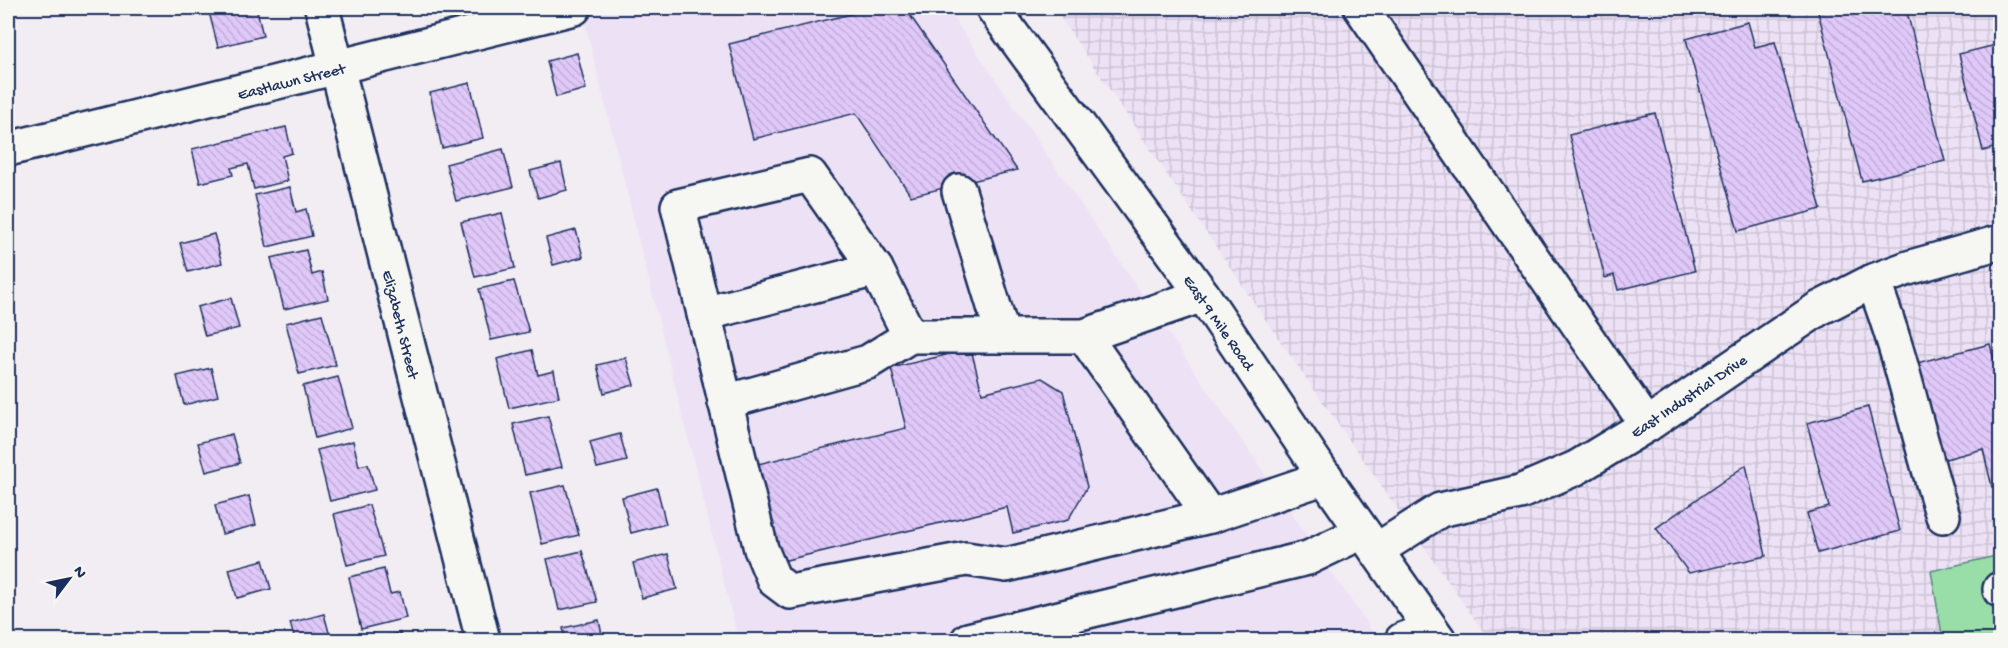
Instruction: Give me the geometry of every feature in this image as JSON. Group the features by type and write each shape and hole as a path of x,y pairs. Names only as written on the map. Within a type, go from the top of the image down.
{"street":[{"name":"Elizabeth Street","path":"322,8 483,640"},
{"name":"Eastlawn Street","path":"8,148 337,69 574,8"},
{"name":"East 9 Mile Road","path":"993,8 1203,295 1370,541 1424,637"},
{"path":"1361,8 1647,425"},
{"path":"910,336 876,269 810,175 678,206 761,549 774,580 790,592 966,559 1006,565 1210,516 1326,477"},
{"path":"959,191 1003,336"},
{"name":"East Industrial Drive","path":"968,640 1308,558 1370,541 1440,510 1520,492 1576,468 1647,425 1818,309 1873,281 1908,268 2001,242"},
{"path":"704,314 876,269"},
{"path":"1873,281 1886,314 1923,453 1943,516"},
{"path":"725,402 868,362 910,336 1084,336 1203,295"},
{"path":"1084,336 1210,516"}],"shaded area":[{"path":"581,8 947,8 1378,640 738,640"},
{"path":"1054,8 2000,8 2000,555 1931,572 1943,640 1489,640 1280,341"}],"green space":[{"path":"2000,555 2000,640 1943,640 1931,571"}],"building":[{"path":"208,8 246,8 247,12 257,10 263,36 218,47"},
{"path":"875,8 905,8 1017,170 911,196 856,113 753,139 729,44"},
{"path":"1817,8 1906,8 1945,161 1862,181"},
{"path":"1748,22 1755,47 1775,42 1821,209 1738,231 1686,39"},
{"path":"2000,44 2000,146 1983,151 1959,54"},
{"path":"577,53 586,89 556,97 547,61"},
{"path":"470,83 483,138 442,148 430,93"},
{"path":"1655,113 1695,271 1618,290 1614,275 1605,278 1569,135"},
{"path":"286,127 292,153 282,156 288,181 254,189 248,164 231,168 233,175 200,183 192,149"},
{"path":"503,149 513,187 456,201 446,164"},
{"path":"561,163 567,190 538,198 530,171"},
{"path":"290,187 296,212 306,209 312,236 267,247 255,195"},
{"path":"502,213 515,268 475,277 461,222"},
{"path":"576,230 583,257 553,265 546,238"},
{"path":"214,234 222,263 188,272 180,243"},
{"path":"306,250 312,275 322,272 328,299 284,309 271,258"},
{"path":"514,281 529,332 491,340 479,289"},
{"path":"231,298 239,328 205,336 197,307"},
{"path":"322,314 336,365 299,374 286,323"},
{"path":"1990,344 2000,383 2000,485 1992,487 1983,449 1938,461 1913,364"},
{"path":"971,349 982,393 1042,378 1063,391 1087,487 1068,520 1013,533 1007,507 782,561 758,464 906,428 891,368"},
{"path":"532,350 538,375 554,371 559,397 509,408 497,359"},
{"path":"626,358 634,385 604,393 597,365"},
{"path":"211,368 218,396 184,405 177,376"},
{"path":"338,377 352,428 315,438 303,386"},
{"path":"1868,407 1900,531 1818,553 1807,513 1829,507 1807,423"},
{"path":"548,416 562,467 525,475 513,424"},
{"path":"232,434 240,463 206,472 198,443"},
{"path":"620,434 627,461 597,468 590,442"},
{"path":"353,441 359,466 368,464 375,490 330,501 317,450"},
{"path":"1746,465 1766,556 1689,573 1656,528"},
{"path":"565,485 579,535 542,544 530,493"},
{"path":"657,488 666,524 631,533 622,497"},
{"path":"249,496 256,525 222,534 215,505"},
{"path":"369,505 384,556 347,565 334,514"},
{"path":"582,551 597,602 559,610 547,559"},
{"path":"668,554 677,589 642,598 633,563"},
{"path":"263,560 271,589 237,598 229,569"},
{"path":"384,569 390,594 400,592 406,618 361,629 349,577"},
{"path":"324,614 331,640 295,640 290,623"},
{"path":"599,620 603,640 566,640 563,628"},
{"path":"400,633 402,640 368,640"}]}
